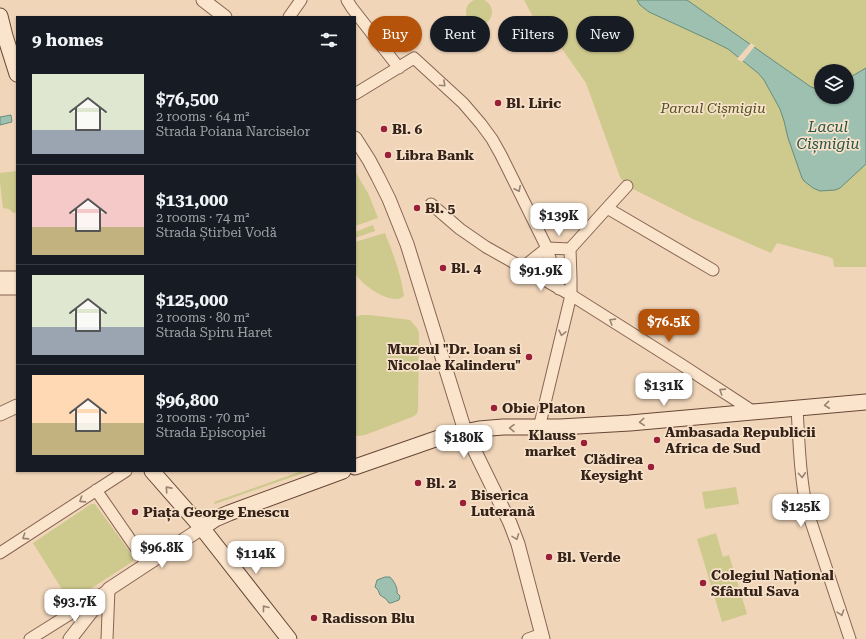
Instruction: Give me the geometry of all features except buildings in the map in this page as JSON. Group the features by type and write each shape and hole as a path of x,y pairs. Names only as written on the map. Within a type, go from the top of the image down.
{"main road":[{"path":"0,16 16,71"},
{"path":"356,467 447,435 464,431 492,428 539,428 630,423 866,402"},
{"path":"153,472 202,528 289,639"},
{"path":"202,528 222,515 339,472"}],"street":[{"path":"203,0 224,16"},
{"path":"290,16 301,0"},
{"path":"347,0 399,68"},
{"path":"356,93 414,58 463,103 492,139 501,155 547,248 559,289"},
{"path":"356,140 378,177 407,244 464,431 510,523 522,555 542,636 528,639"},
{"path":"539,428 571,295 570,249 627,186"},
{"path":"431,204 460,229 486,247 571,295 754,412"},
{"path":"607,208 713,270"},
{"path":"522,268 547,248 570,249"},
{"path":"0,278 16,278"},
{"path":"0,288 16,288"},
{"path":"0,414 16,406"},
{"path":"797,408 804,498 850,639"},
{"path":"0,553 124,472"},
{"path":"96,490 147,564"},
{"path":"30,639 202,528"},
{"path":"70,639 109,589"},
{"path":"107,639 109,589"}],"green space":[{"path":"474,0 484,0 491,7 492,12 490,18 490,16 467,16 467,7"},
{"name":"Parcul Cișmigiu","path":"524,0 866,0 866,267 834,267 833,259 829,257 777,243 771,253 693,219 627,186 620,177 586,83 564,52 568,52 568,16 533,16"},
{"path":"16,171 16,212 13,213 9,209 3,208 0,173"},
{"path":"356,173 369,195 378,218 356,226"},
{"path":"373,225 375,231 356,238 356,232"},
{"path":"385,233 401,280 404,296 399,299 385,297 370,289 359,279 356,274 356,242"},
{"path":"370,315 410,320 417,328 419,333 417,414 365,435 358,436 356,435 356,317"},
{"path":"299,472 306,472 215,504 214,502"},
{"path":"736,487 739,504 705,509 702,492"},
{"path":"91,504 95,504 133,556 133,561 70,602 33,543"},
{"path":"716,533 723,557 729,555 747,614 722,622 697,539"}],"water":[{"name":"Lacul Cișmigiu","path":"637,0 687,0 814,88 814,104 854,104 854,75 866,68 866,164 840,188 835,190 820,191 813,188 802,178 780,109 764,80 758,73 728,49 649,12 640,5"},
{"path":"11,115 12,122 0,125 0,117"},
{"path":"390,577 394,583 397,593 400,596 399,600 389,603 380,595 375,587 377,580"}],"pier":[{"path":"751,43 755,46 742,62 737,59"}],"place":[{"name":"Bl. Liric","path":"498,103"},
{"name":"Bl. 6","path":"384,129"},
{"name":"Libra Bank","path":"388,155"},
{"name":"Bl. 5","path":"417,208"},
{"name":"Bl. 4","path":"443,268"},
{"name":"Muzeul \"Dr. Ioan si Nicolae Kalinderu\"","path":"529,357"},
{"name":"Obie Platon","path":"494,408"},
{"name":"Ambasada Republicii Africa de Sud","path":"657,440"},
{"name":"Klauss market","path":"584,443"},
{"name":"Clădirea Keysight","path":"651,467"},
{"name":"Bl. 2","path":"418,483"},
{"name":"Biserica Luterană","path":"463,503"},
{"name":"Piața George Enescu","path":"135,512"},
{"name":"Bl. Verde","path":"549,557"},
{"name":"Colegiul Național Sfântul Sava","path":"703,583"},
{"name":"Radisson Blu","path":"314,618"}]}
